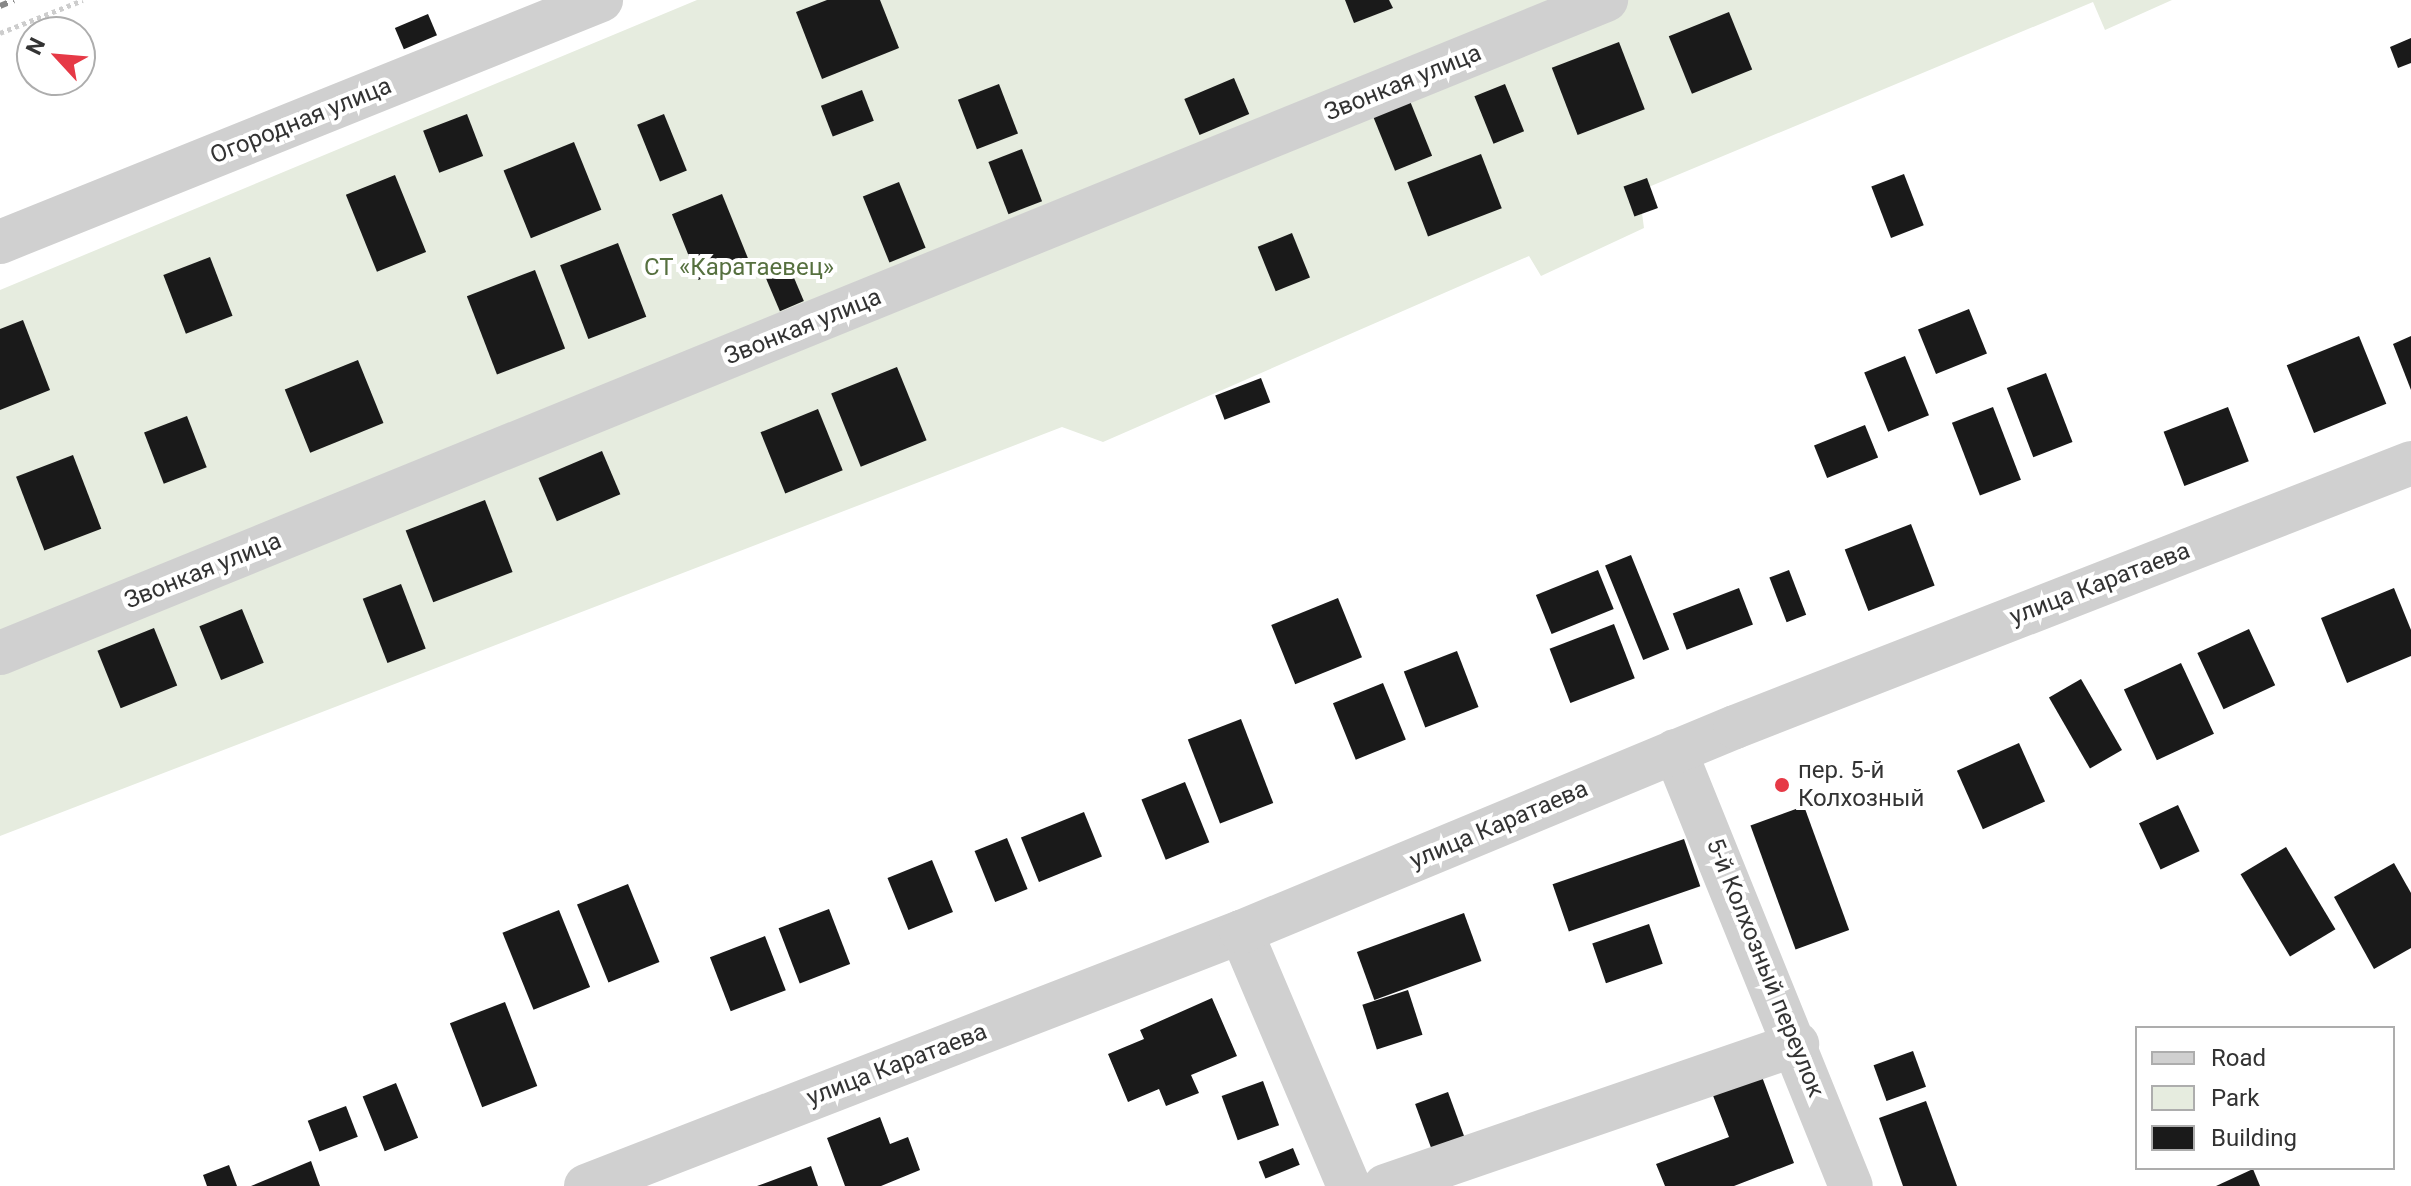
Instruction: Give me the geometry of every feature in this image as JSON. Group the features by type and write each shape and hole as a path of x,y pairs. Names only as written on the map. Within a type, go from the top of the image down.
{"street":[{"name":"Огородная улица","path":"0,242 601,0"},
{"name":"Звонкая улица","path":"0,653 1606,0"},
{"name":"улица Каратаева","path":"586,1186 1241,932 1675,751 2411,463"},
{"name":"5-й Колхозный переулок","path":"1675,751 1797,1044 1851,1186"},
{"path":"1241,932 1349,1186"},
{"path":"1385,1186 1797,1044"}],"path":[{"path":"0,33 83,0"}],"green space":[{"name":"СТ «Каратаевец»","path":"697,0 2172,0 2105,30 2093,2 1639,191 1644,228 1541,276 1529,256 1103,442 1062,427 0,836 0,290"}],"building":[{"path":"827,0 880,0 899,48 822,79 796,12"},
{"path":"1345,0 1389,0 1393,8 1354,23"},
{"path":"1729,12 1752,69 1692,94 1669,36"},
{"path":"428,14 437,35 404,49 395,28"},
{"path":"2411,38 2411,63 2398,68 2390,47"},
{"path":"1619,42 1645,109 1578,135 1552,68"},
{"path":"1234,78 1249,114 1200,135 1184,99"},
{"path":"999,84 1018,133 977,149 958,100"},
{"path":"1505,84 1524,131 1494,144 1474,96"},
{"path":"862,90 874,121 833,137 821,106"},
{"path":"1410,101 1432,156 1395,171 1373,116"},
{"path":"467,114 483,156 439,173 423,131"},
{"path":"664,114 687,171 660,181 637,125"},
{"path":"574,142 601,210 531,238 504,170"},
{"path":"1022,149 1042,201 1008,214 988,162"},
{"path":"1481,154 1502,208 1428,236 1407,182"},
{"path":"1904,174 1924,225 1891,238 1871,187"},
{"path":"395,175 426,252 377,272 346,195"},
{"path":"1647,178 1658,208 1634,217 1624,187"},
{"path":"899,182 926,248 889,262 863,197"},
{"path":"722,194 749,260 699,280 672,214"},
{"path":"1292,233 1310,278 1276,291 1258,247"},
{"path":"618,243 646,317 588,339 560,265"},
{"path":"210,257 233,316 186,334 163,275"},
{"path":"789,266 804,301 780,311 765,276"},
{"path":"535,270 565,348 497,375 467,296"},
{"path":"1969,309 1987,354 1936,374 1918,330"},
{"path":"23,320 50,390 0,410 0,329"},
{"path":"2359,336 2386,404 2314,433 2287,365"},
{"path":"2411,336 2411,390 2393,344"},
{"path":"1905,356 1929,415 1888,432 1864,372"},
{"path":"358,360 383,423 310,453 285,390"},
{"path":"897,367 927,440 861,467 831,394"},
{"path":"2046,373 2073,442 2033,457 2007,388"},
{"path":"1261,378 1270,402 1225,420 1215,396"},
{"path":"1993,407 2021,480 1980,496 1952,423"},
{"path":"2228,407 2249,461 2184,486 2164,432"},
{"path":"818,409 843,470 785,493 761,432"},
{"path":"187,416 207,467 164,484 144,432"},
{"path":"1865,425 1878,457 1827,478 1814,446"},
{"path":"602,451 620,494 557,521 538,478"},
{"path":"73,455 101,529 44,551 16,477"},
{"path":"485,500 513,572 433,602 406,530"},
{"path":"1911,524 1935,586 1868,611 1845,549"},
{"path":"1631,555 1669,650 1643,660 1605,565"},
{"path":"1598,570 1614,609 1552,634 1536,595"},
{"path":"1789,570 1806,615 1787,622 1769,578"},
{"path":"401,584 426,648 387,663 363,599"},
{"path":"1739,588 1753,624 1687,650 1673,613"},
{"path":"2394,588 2411,630 2411,656 2347,683 2321,618"},
{"path":"1338,598 1362,657 1295,684 1271,625"},
{"path":"242,609 264,663 221,680 199,626"},
{"path":"1614,624 1635,678 1570,703 1550,649"},
{"path":"154,628 177,685 121,708 97,651"},
{"path":"2249,629 2275,685 2224,709 2197,653"},
{"path":"1457,651 1479,707 1425,727 1404,671"},
{"path":"2181,663 2214,734 2157,760 2124,690"},
{"path":"2081,679 2122,750 2090,769 2049,698"},
{"path":"1383,683 1406,740 1356,760 1333,703"},
{"path":"1241,719 1273,803 1220,823 1188,739"},
{"path":"2019,743 2045,801 1983,829 1957,771"},
{"path":"1185,782 1209,842 1166,860 1141,800"},
{"path":"2178,805 2200,851 2161,869 2139,823"},
{"path":"1804,806 1849,930 1796,950 1750,825"},
{"path":"1084,812 1102,857 1039,882 1021,837"},
{"path":"1007,838 1028,889 995,902 975,851"},
{"path":"1684,839 1700,886 1569,932 1553,884"},
{"path":"2286,847 2335,929 2290,957 2241,874"},
{"path":"932,860 953,912 908,930 887,878"},
{"path":"2394,863 2411,893 2411,948 2374,969 2334,897"},
{"path":"628,884 659,962 608,982 577,905"},
{"path":"829,909 850,964 800,983 779,928"},
{"path":"559,910 590,987 534,1010 502,933"},
{"path":"1464,913 1481,961 1374,1000 1357,952"},
{"path":"1649,924 1663,964 1606,983 1592,944"},
{"path":"765,936 786,990 731,1011 710,957"},
{"path":"1408,990 1423,1035 1377,1050 1362,1005"},
{"path":"1212,998 1237,1056 1191,1075 1199,1093 1166,1106 1159,1089 1128,1102 1108,1054 1144,1039 1140,1030"},
{"path":"505,1002 537,1086 482,1107 450,1023"},
{"path":"1913,1051 1926,1087 1887,1101 1874,1065"},
{"path":"1761,1074 1794,1163 1734,1186 1665,1186 1656,1164 1729,1137 1712,1093"},
{"path":"1263,1081 1279,1125 1238,1140 1222,1096"},
{"path":"396,1083 418,1138 385,1151 363,1096"},
{"path":"1448,1092 1464,1137 1432,1149 1415,1104"},
{"path":"1926,1101 1957,1186 1903,1186 1879,1118"},
{"path":"346,1106 358,1137 320,1152 308,1121"},
{"path":"880,1117 890,1144 908,1137 920,1170 881,1186 845,1186 827,1138"},
{"path":"1293,1148 1300,1165 1265,1179 1259,1162"},
{"path":"311,1161 320,1186 251,1186"},
{"path":"229,1165 237,1186 207,1186 203,1175"},
{"path":"811,1166 818,1186 757,1186"},
{"path":"2253,1170 2260,1186 2216,1186"}],"railway":[{"path":"0,6 14,0"}],"place":[{"name":"пер. 5-й Колхозный","path":"1782,785"}]}
